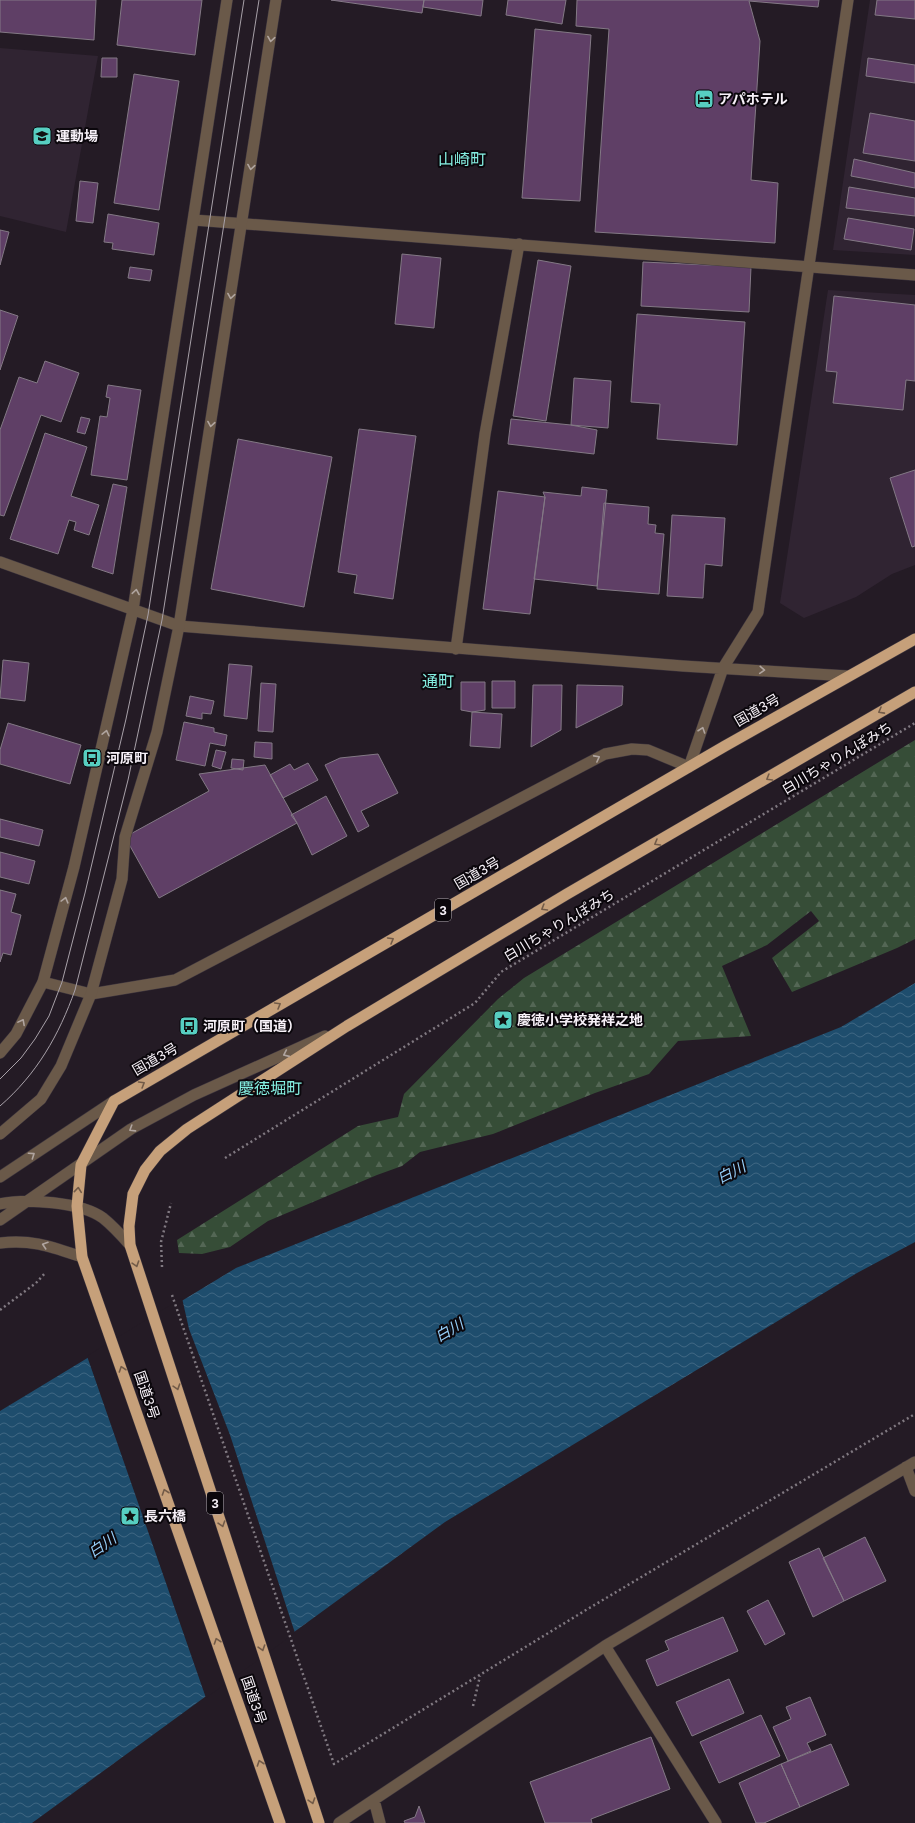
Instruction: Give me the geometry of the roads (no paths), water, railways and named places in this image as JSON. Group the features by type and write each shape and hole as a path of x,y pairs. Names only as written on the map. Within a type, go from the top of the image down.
{"highway":[{"name":"国道3号","path":"280,1823 82,1257 77,1206 81,1165 114,1101 689,767 915,639"},
{"name":"国道3号","path":"319,1823 130,1245 129,1226 133,1194 145,1170 160,1151 187,1129 347,1026 566,894 752,788 915,692"}],"street":[{"path":"0,1053 16,1034 43,982 74,868 133,610 227,0"},
{"path":"0,1134 41,1099 61,1066 91,994 122,879 125,837 157,732 179,626 243,224 276,0"},
{"path":"43,982 91,994 175,980 605,754 632,749 648,750 689,767 723,668 758,612 848,0"},
{"path":"194,220 915,275"},
{"path":"456,648 485,434 519,244"},
{"path":"0,562 179,626 683,666 848,676"},
{"path":"0,1220 131,1129 194,1095 347,1026"},
{"path":"0,1177 114,1101"},
{"path":"0,1204 49,1203 77,1206 102,1218 130,1245"},
{"path":"0,1243 14,1241 38,1242 82,1257"},
{"path":"339,1823 605,1646 911,1464 915,1491"},
{"path":"605,1646 716,1823"},
{"path":"374,1800 380,1823"}],"water":[{"name":"白川","path":"915,983 915,1242 857,1273 445,1522 32,1823 0,1823 0,1411 236,1268 841,1027"}],"tram line":[{"path":"0,1079 21,1058 35,1039 49,1016 62,982 85,893 126,719 148,615 244,0"},
{"path":"0,1106 13,1094 36,1067 54,1038 69,1007 75,990 128,780 162,620 259,0"}],"place":[{"name":"アパホテル","path":"704,99"},
{"name":"運動場","path":"42,136"},
{"name":"河原町","path":"92,758"},
{"name":"慶徳小学校発祥之地","path":"503,1020"},
{"name":"河原町（国道）","path":"189,1026"},
{"name":"長六橋","path":"130,1516"}],"district":[{"name":"山崎町","path":"462,159"},
{"name":"通町","path":"438,681"},
{"name":"慶徳堀町","path":"270,1088"}]}
